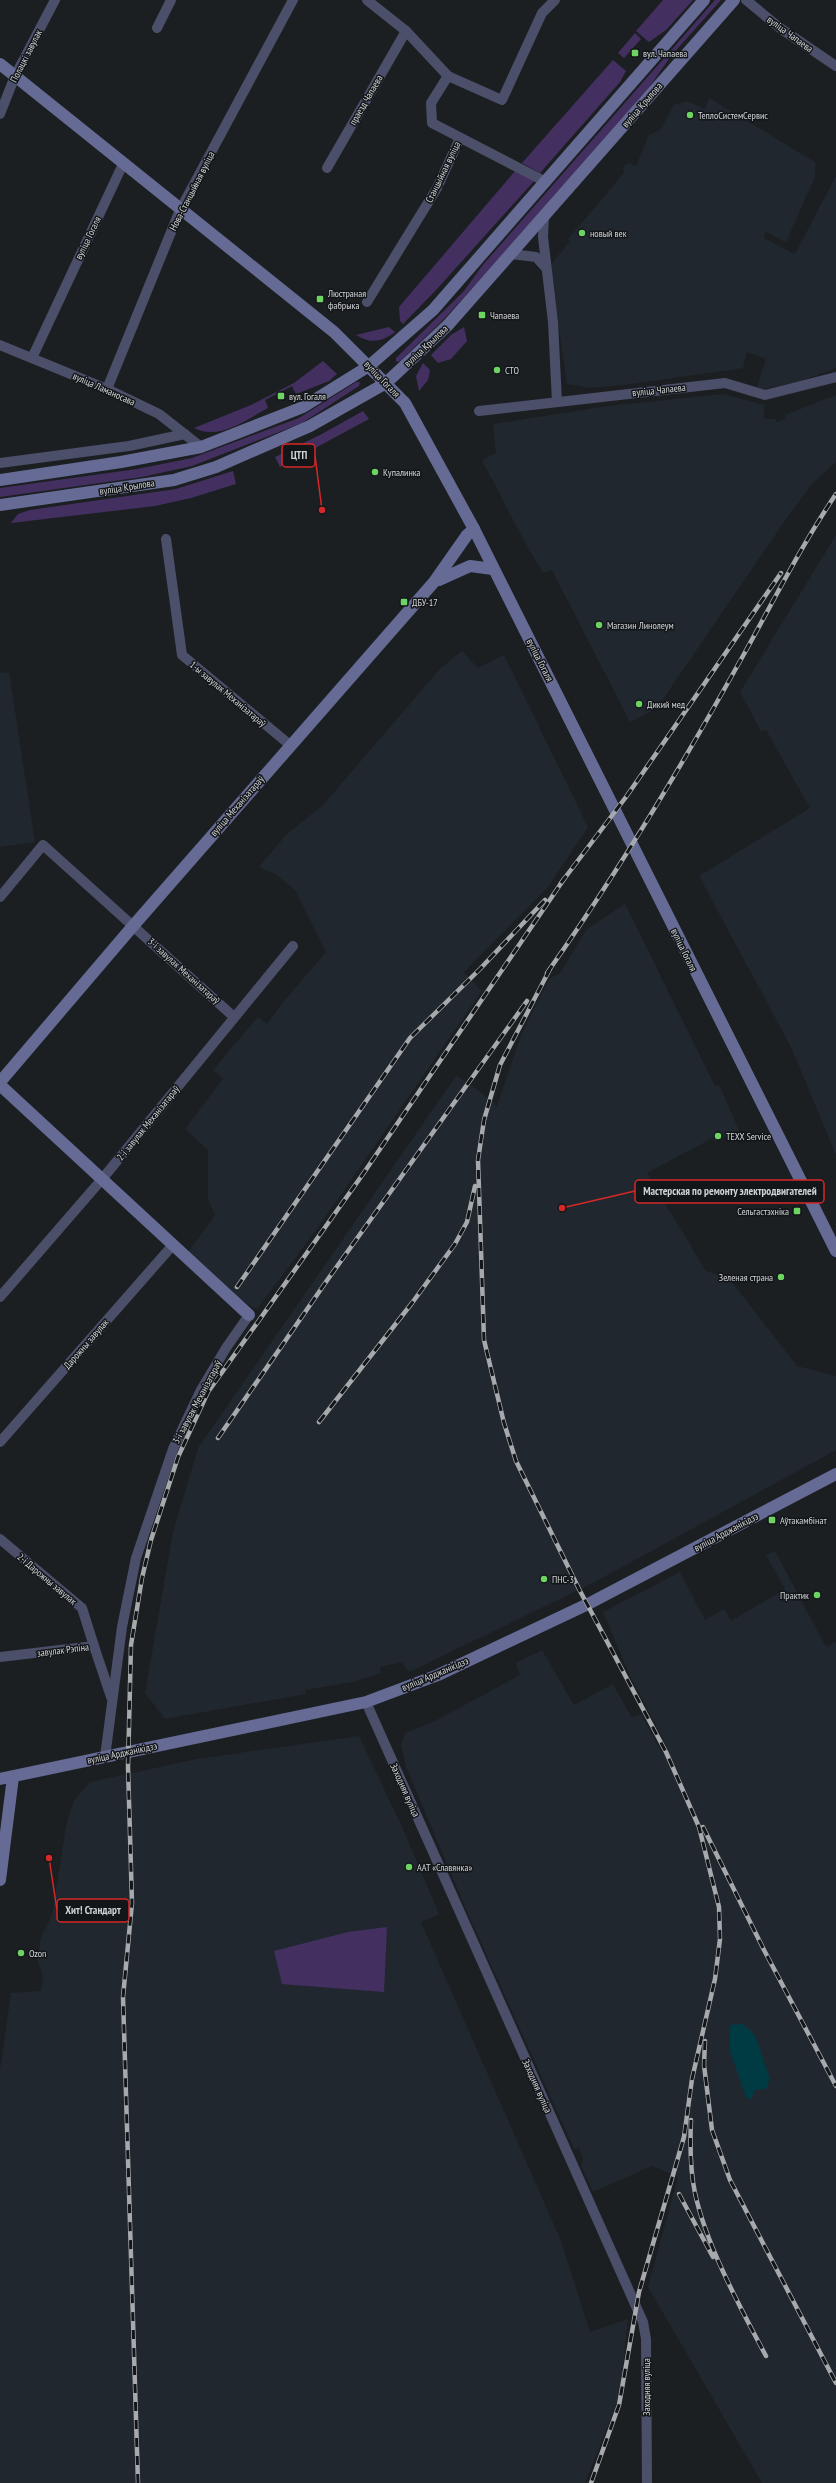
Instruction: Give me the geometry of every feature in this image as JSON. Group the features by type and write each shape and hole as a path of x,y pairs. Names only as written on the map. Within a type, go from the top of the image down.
{"main road":[{"path":"0,480 120,462 201,447 303,407 369,366 433,310 544,181 704,0"},
{"name":"вуліца Крылова","path":"0,505 174,480 216,467 310,426 386,382 448,326 734,0"},
{"name":"вуліца Гогаля","path":"0,64 180,210 334,332 386,382 405,403 474,529 836,1250"},
{"name":"вуліца Механізатараў","path":"0,1084 133,926 434,582 467,535 474,529"},
{"path":"434,582 470,566 493,569"},
{"name":"3-і завулак Механізатараў","path":"0,1084 103,1178 172,1246 249,1315"},
{"name":"вуліца Арджанікідзэ","path":"0,1779 366,1702 438,1675 588,1604 836,1474"},
{"path":"0,1880 13,1777"}],"street":[{"name":"Полацкі завулак","path":"0,114 15,76 55,0"},
{"path":"157,28 171,0"},
{"name":"Нова-Станцыйная вуліца","path":"107,390 180,210 293,0"},
{"path":"367,0 406,31 448,76 502,100 542,13 555,0"},
{"name":"вуліца Чапаева","path":"746,0 780,28 836,66"},
{"name":"праезд Чапаева","path":"327,168 406,31"},
{"name":"Станцыйная вуліца","path":"368,302 437,188 460,138 432,123 431,103 448,76"},
{"path":"460,138 544,181"},
{"name":"вуліца Гогаля","path":"32,358 123,164"},
{"path":"544,216 542,237 553,322 557,402"},
{"path":"511,254 536,257 546,268"},
{"name":"вуліца Ламаносава","path":"0,345 107,390 158,414 201,447"},
{"name":"вуліца Чапаева","path":"479,411 725,383 765,395 836,377"},
{"path":"0,463 129,446 185,434"},
{"name":"1-ы завулак Механізатараў","path":"166,540 182,655 290,745"},
{"path":"0,896 43,845 133,926"},
{"name":"3-і завулак Механізатараў","path":"133,926 234,1017"},
{"name":"2-і завулак Механізатараў","path":"0,1297 103,1178 293,946"},
{"name":"Дарожны завулак","path":"0,1442 172,1246"},
{"name":"3-і завулак Механізатараў","path":"105,1757 122,1627 135,1565 173,1450 201,1390 226,1348 249,1315"},
{"name":"2-і Дарожны завулак","path":"0,1539 82,1608 94,1646"},
{"name":"завулак Рэпіна","path":"0,1657 94,1646 112,1699"},
{"name":"Заходняя вуліца","path":"366,1702 643,2322 646,2339 647,2483"}],"shaded area":[{"path":"663,0 693,0 666,30 649,42 636,31"},
{"path":"715,0 721,0 671,56 648,89 508,249 444,319 400,361 396,362 396,358 464,291 482,266"},
{"path":"635,33 641,39 624,58 618,53"},
{"path":"613,60 626,71 620,82 540,173 522,163"},
{"path":"709,98 815,162 815,177 786,242 765,231 764,238 795,254 836,176 836,368 801,381 764,389 757,388 766,359 747,352 743,368 624,385 591,388 567,384 550,266 570,241 568,239 624,173 623,167 629,163 636,166 649,135 660,130 674,105 687,101 705,109"},
{"path":"516,170 535,180 437,289 403,324 400,321 399,307"},
{"path":"389,327 395,332 381,340 366,340 356,335"},
{"path":"464,327 467,341 451,359 438,363 431,355 451,335"},
{"path":"323,361 337,374 329,381 296,394 292,386 265,400 268,408 223,431 213,432 194,428 251,405 294,383"},
{"path":"423,363 430,370 428,380 419,391 416,376"},
{"path":"356,382 360,382 359,386 302,423 192,466 142,477 0,497 0,488 137,469 192,458 299,418"},
{"path":"723,394 764,405 764,419 776,419 777,422 786,419 785,415 836,395 836,462 812,484 784,522 657,708 630,722 552,570 543,573 523,539 482,460 496,453 493,424 608,406"},
{"path":"363,411 369,419 280,467 275,457 320,435"},
{"path":"233,471 236,484 191,498 155,506 11,523 18,514 30,510 176,489"},
{"path":"836,535 836,1155 791,1047 699,876 810,808 766,730 761,731 740,692"},
{"path":"462,651 478,668 504,655 588,827 548,887 464,972 482,991 317,1229 257,1309 239,1300 187,1254 215,1215 208,1199 208,1150 185,1129 223,1079 213,1070 258,1017 267,1024 284,1001 326,952 295,890 275,874 259,867 287,834 323,805 440,669"},
{"path":"9,672 35,842 0,847 0,673"},
{"path":"625,904 715,1086 719,1085 739,1130 715,1142 713,1138 647,1173 706,1271 728,1277 797,1366 836,1376 836,1450 593,1583 409,1672 402,1662 380,1667 381,1673 353,1682 305,1690 306,1694 165,1719 145,1693 173,1532 198,1448 456,1076 469,1083 497,1106 521,1035 549,979 560,973 587,929"},
{"path":"775,1551 826,1647 836,1642 836,2483 762,2483 648,2287 678,2177 652,2166 593,2192 581,2166 583,2159 579,2148 574,2149 469,1916 406,1767 401,1745 405,1733 431,1723 520,1675 516,1663 542,1650 574,1705 613,1684 632,1718 641,1714 661,1751 667,1747 630,1676 603,1612 680,1572 705,1620 724,1609 731,1621 785,1589 766,1555"},
{"path":"359,1736 402,1827 439,1914 421,1922 561,2241 590,2332 628,2319 621,2384 617,2403 585,2483 0,2483 0,2070 11,1993 41,1991 43,1976 37,1960 41,1937 52,1915 67,1821 75,1799 90,1782 197,1759"},
{"path":"387,1927 384,1992 282,1984 274,1951 348,1932"}],"water":[{"path":"743,2024 755,2035 770,2079 766,2089 755,2090 751,2100 746,2097 730,2051 730,2025"}],"railway":[{"path":"547,973 600,896 650,816 721,695 799,553 836,494"},
{"path":"561,883 626,797 781,573"},
{"path":"138,2483 123,1997 132,1903 128,1767 131,1645 142,1578 151,1540 178,1457 208,1392 363,1174 564,879"},
{"path":"237,1287 410,1038 480,969 545,900"},
{"path":"550,969 500,1065 484,1120 478,1160 484,1340 504,1423 516,1461 579,1589 666,1752 699,1827 719,1907 720,1939 715,1979 692,2079 684,2137 639,2292 619,2405 591,2483"},
{"path":"218,1438 328,1279 527,1001"},
{"path":"319,1422 412,1303 455,1244 467,1222 475,1186"},
{"path":"703,1827 764,1950 836,2086"},
{"path":"705,2041 704,2065 712,2130 730,2180 836,2383"},
{"path":"691,2120 691,2166 700,2213 707,2234 725,2276 766,2356"},
{"path":"679,2194 713,2257"}],"place":[{"name":"вул. Чапаева","path":"635,53"},
{"name":"ТеплоСистемСервис","path":"690,115"},
{"name":"новый век","path":"582,233"},
{"name":"Люстраная фабрыка","path":"320,299"},
{"name":"Чапаева","path":"482,315"},
{"name":"СТО","path":"497,370"},
{"name":"вул. Гогаля","path":"281,396"},
{"name":"Купалинка","path":"375,472"},
{"name":"ЦТП","path":"322,510"},
{"name":"ДБУ-17","path":"404,602"},
{"name":"Магазин Линолеум","path":"599,625"},
{"name":"Дикий мед","path":"639,704"},
{"name":"TEXX Service","path":"718,1136"},
{"name":"Мастерская по ремонту электродвигателей","path":"562,1208"},
{"name":"Сельгастэхніка","path":"797,1211"},
{"name":"Зеленая страна","path":"781,1277"},
{"name":"Аўтакамбінат","path":"772,1520"},
{"name":"ПНС-3","path":"544,1579"},
{"name":"Практик","path":"817,1595"},
{"name":"Хит! Стандарт","path":"49,1858"},
{"name":"ААТ «Славянка»","path":"409,1867"},
{"name":"Ozon","path":"21,1953"}]}
